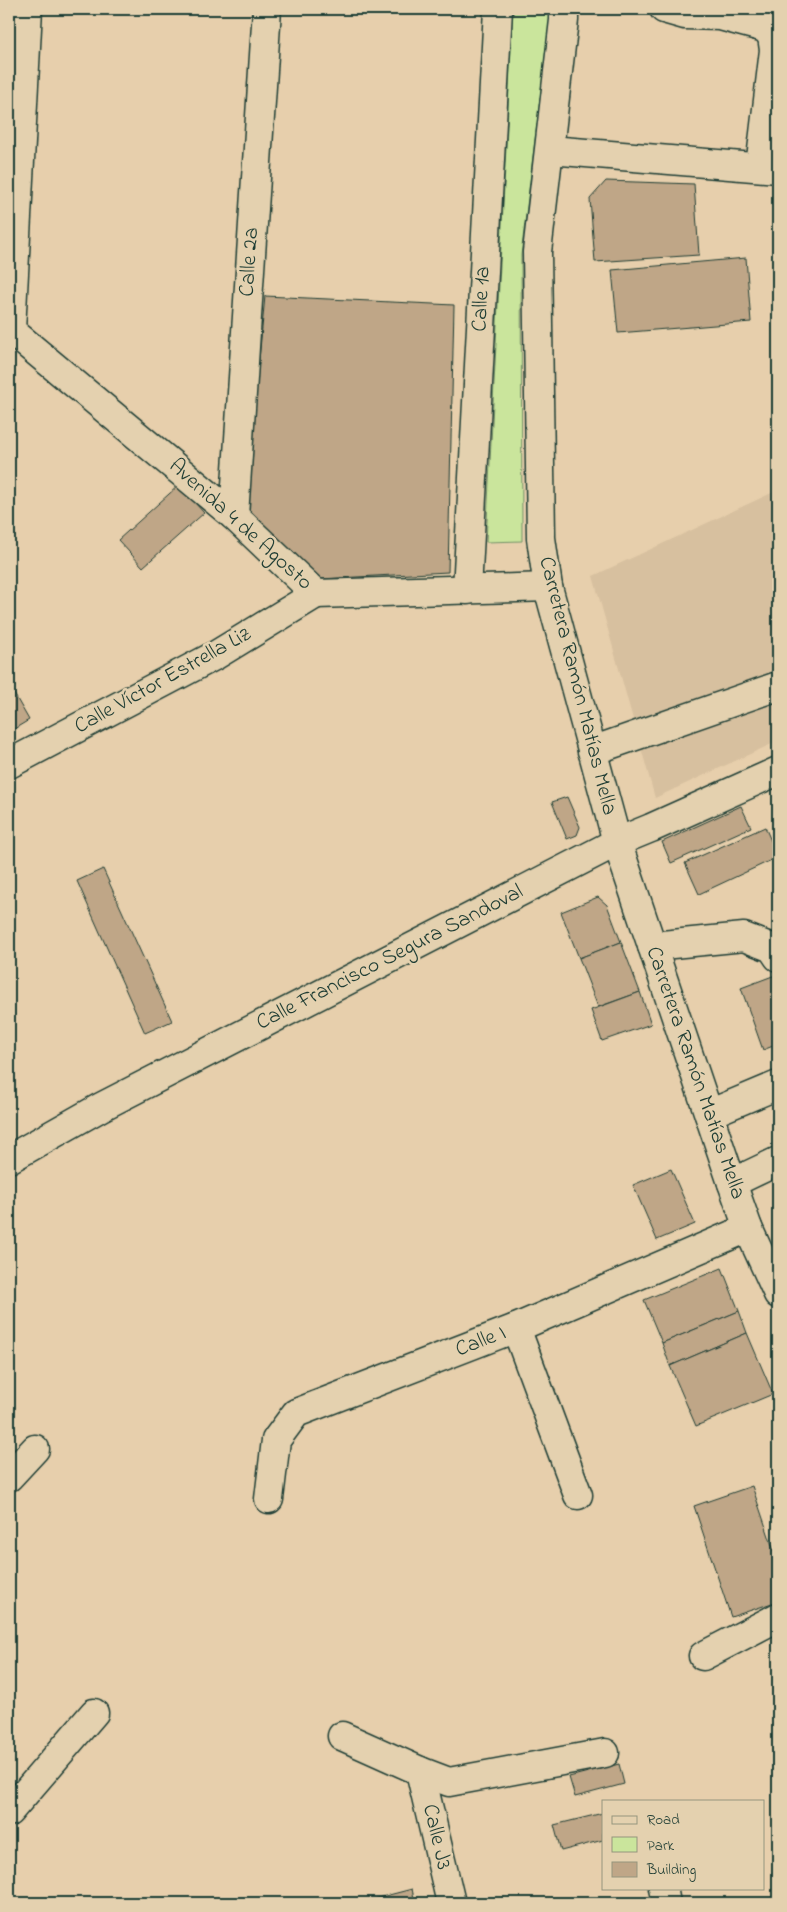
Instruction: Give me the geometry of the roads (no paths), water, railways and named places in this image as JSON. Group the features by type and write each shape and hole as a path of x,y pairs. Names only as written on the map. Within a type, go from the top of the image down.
{"street":[{"path":"10,329 28,9"},
{"name":"Calle 2a","path":"234,516 267,9"},
{"name":"Calle 1a","path":"467,590 498,9"},
{"path":"550,150 769,168 774,50 772,36 765,28 720,16 685,15 664,9"},
{"name":"Carretera Ramón Matías Mella","path":"566,12 537,252 540,511 541,538 548,587 616,842 748,1228 778,1294"},
{"name":"Avenida 4 de Agosto","path":"10,329 234,516 316,594 548,587"},
{"name":"Calle Víctor Estrella Liz","path":"9,764 216,655 316,594"},
{"path":"592,751 778,686"},
{"name":"Calle Francisco Segura Sandoval","path":"9,1159 101,1107 616,842 652,828 778,771"},
{"path":"652,946 744,938 772,948 778,957"},
{"path":"709,1114 778,1085"},
{"path":"732,1183 778,1161"},
{"name":"Calle I","path":"269,1499 276,1440 296,1413 516,1328 748,1228"},
{"path":"516,1328 578,1495"},
{"path":"9,1477 36,1449"},
{"path":"703,1656 778,1617"},
{"path":"9,1812 94,1712"},
{"path":"342,1736 449,1782 605,1753"},
{"name":"Calle J3","path":"420,1771 451,1903"},
{"path":"663,1890 666,1903"}]}
